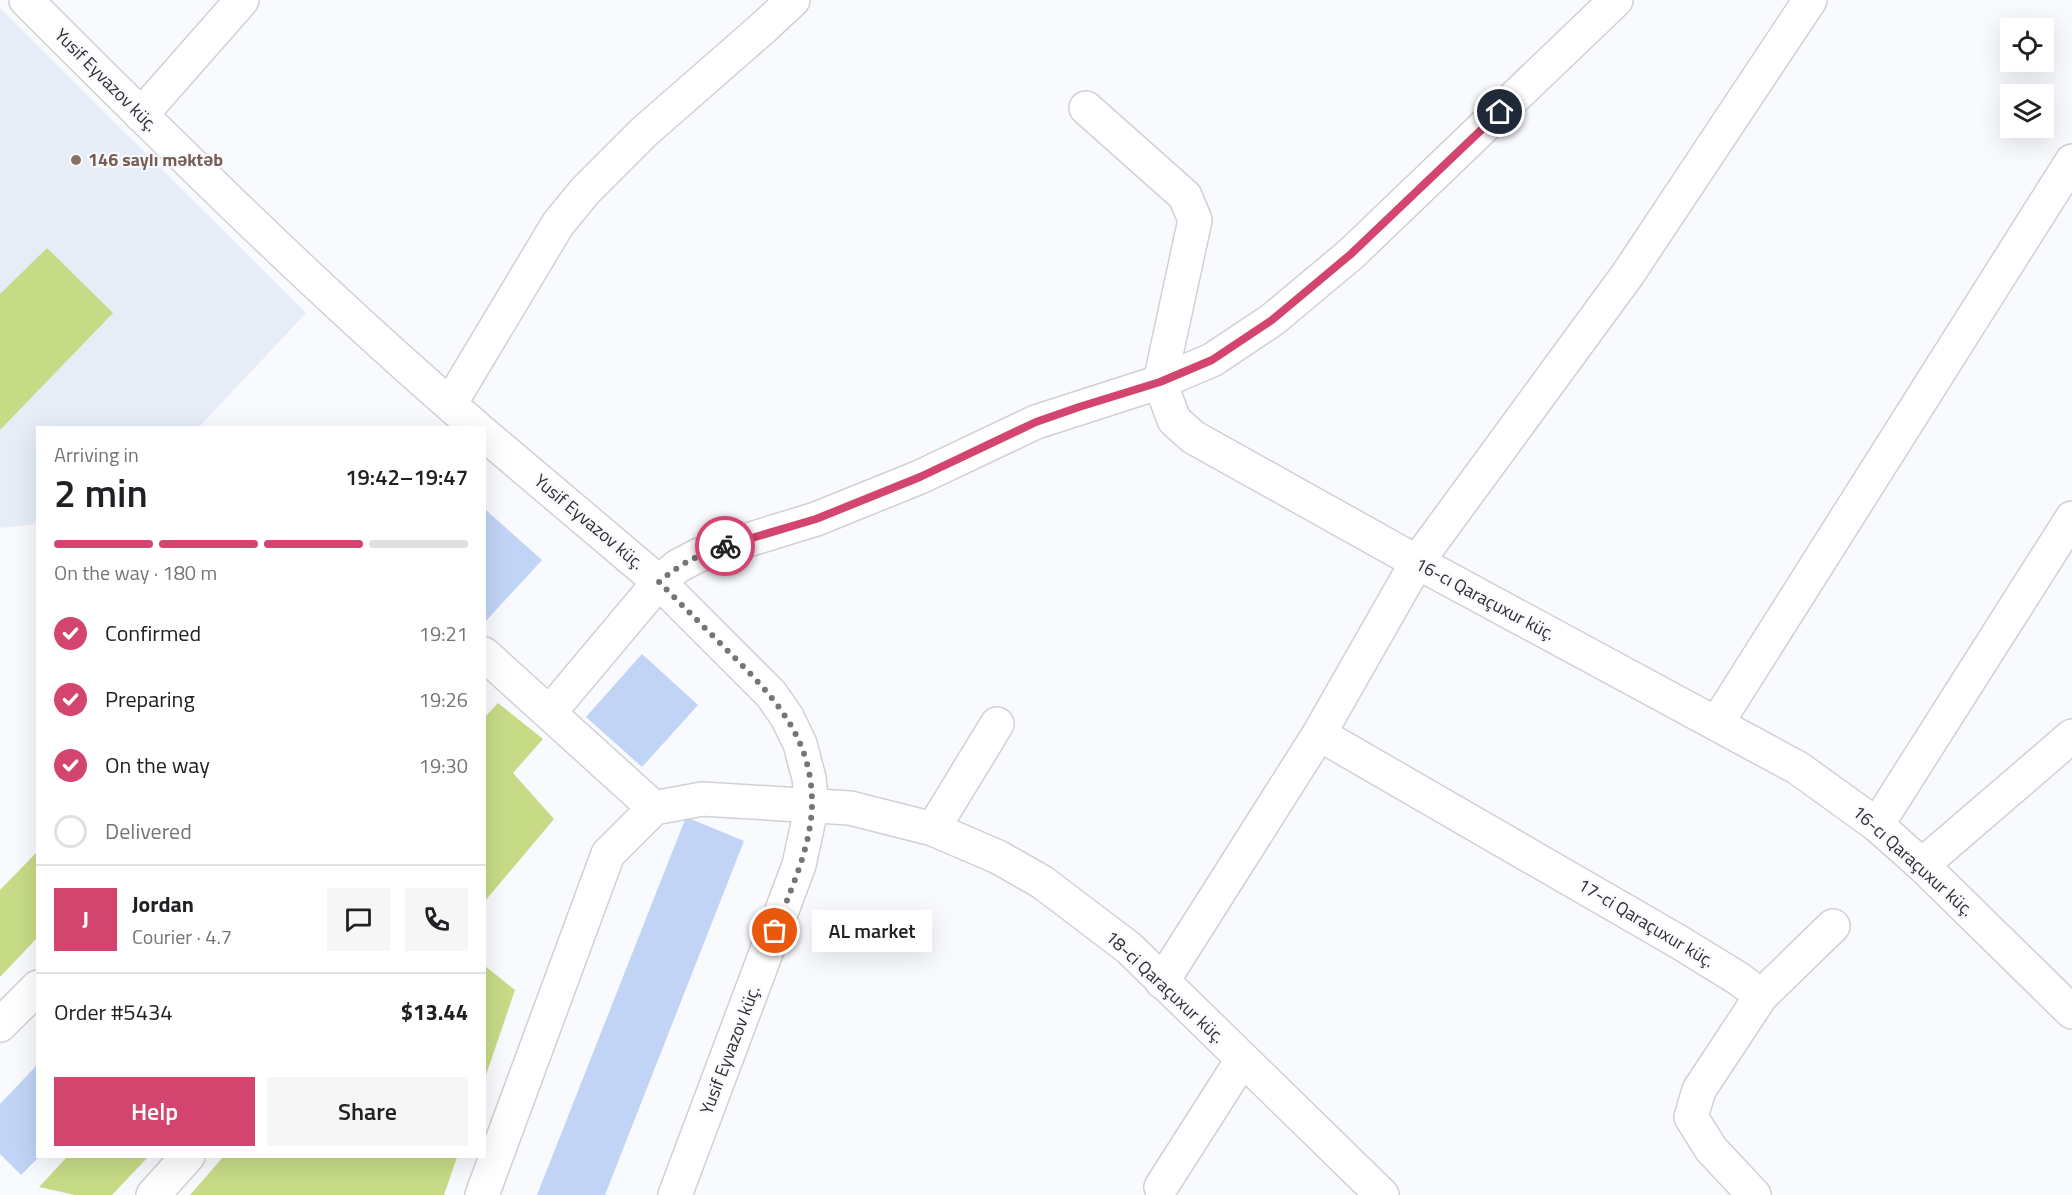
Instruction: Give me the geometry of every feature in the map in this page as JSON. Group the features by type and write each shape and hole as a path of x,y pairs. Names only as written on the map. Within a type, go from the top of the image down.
{"street":[{"name":"Yusif Eyvazov küç.","path":"27,0 141,115 345,312 450,404 470,426"},
{"path":"141,115 242,0"},
{"path":"450,404 558,224 585,191 644,132 764,28 792,0"},
{"path":"550,712 659,582 678,566 699,555 816,519 920,477 1036,422 1160,382 1212,360 1248,337 1308,291 1384,225 1616,0"},
{"path":"1162,982 1319,734 1417,562 1628,274 1810,0"},
{"path":"1086,108 1185,196 1195,220 1160,382"},
{"path":"1717,723 2072,161"},
{"name":"16-cı Qaraçuxur küç.","path":"1160,382 1174,420 1193,437 1417,562 1798,768 1877,825 1922,865 2072,1012"},
{"name":"Yusif Eyvazov küç.","path":"486,443 659,582 771,694 787,717 800,744 809,778 812,805 800,865 675,1195"},
{"path":"1877,825 2072,518"},
{"path":"482,1195 608,854 654,808 486,656"},
{"path":"933,829 997,724"},
{"name":"17-ci Qaraçuxur küç.","path":"1319,734 1679,942 1739,979 1761,996"},
{"path":"1922,865 2072,736"},
{"name":"18-ci Qaraçuxur küç.","path":"654,808 702,799 850,808 933,829 998,857 1042,882 1129,948 1382,1195"},
{"path":"1754,1195 1711,1149 1691,1117 1699,1090 1761,996 1833,926"},
{"path":"0,1025 36,989"},
{"path":"1161,1187 1242,1060"},
{"path":"153,1195 186,1158"}],"shaded area":[{"name":"146 saylı məktəb","path":"0,8 306,313 200,426 36,426 36,524 0,528"}],"green space":[{"path":"47,248 113,313 0,430 0,294"},
{"path":"498,703 543,739 513,773 554,819 486,900 486,716"},
{"path":"36,853 36,939 0,977 0,890"},
{"path":"486,967 515,990 486,1075"},
{"path":"66,1158 147,1158 112,1195 75,1195 39,1187"},
{"path":"222,1158 457,1158 444,1195 190,1195"}],"building":[{"path":"486,510 542,560 486,621"},
{"path":"642,654 698,705 642,767 586,717"},
{"path":"686,817 744,841 605,1195 537,1195"},
{"path":"36,1066 36,1158 38,1158 21,1175 0,1154 0,1104"}],"way so far":[{"path":"725,546 699,555 678,566 659,582 771,694 787,717 800,744 809,778 812,805 800,865 775,931"}],"place":[{"name":"146 saylı məktəb","path":"76,160"},
{"name":"AL market","path":"775,931"}],"route":[{"path":"725,546 816,519 920,477 1036,422 1160,382 1212,360 1272,320 1351,254 1500,112"}]}
